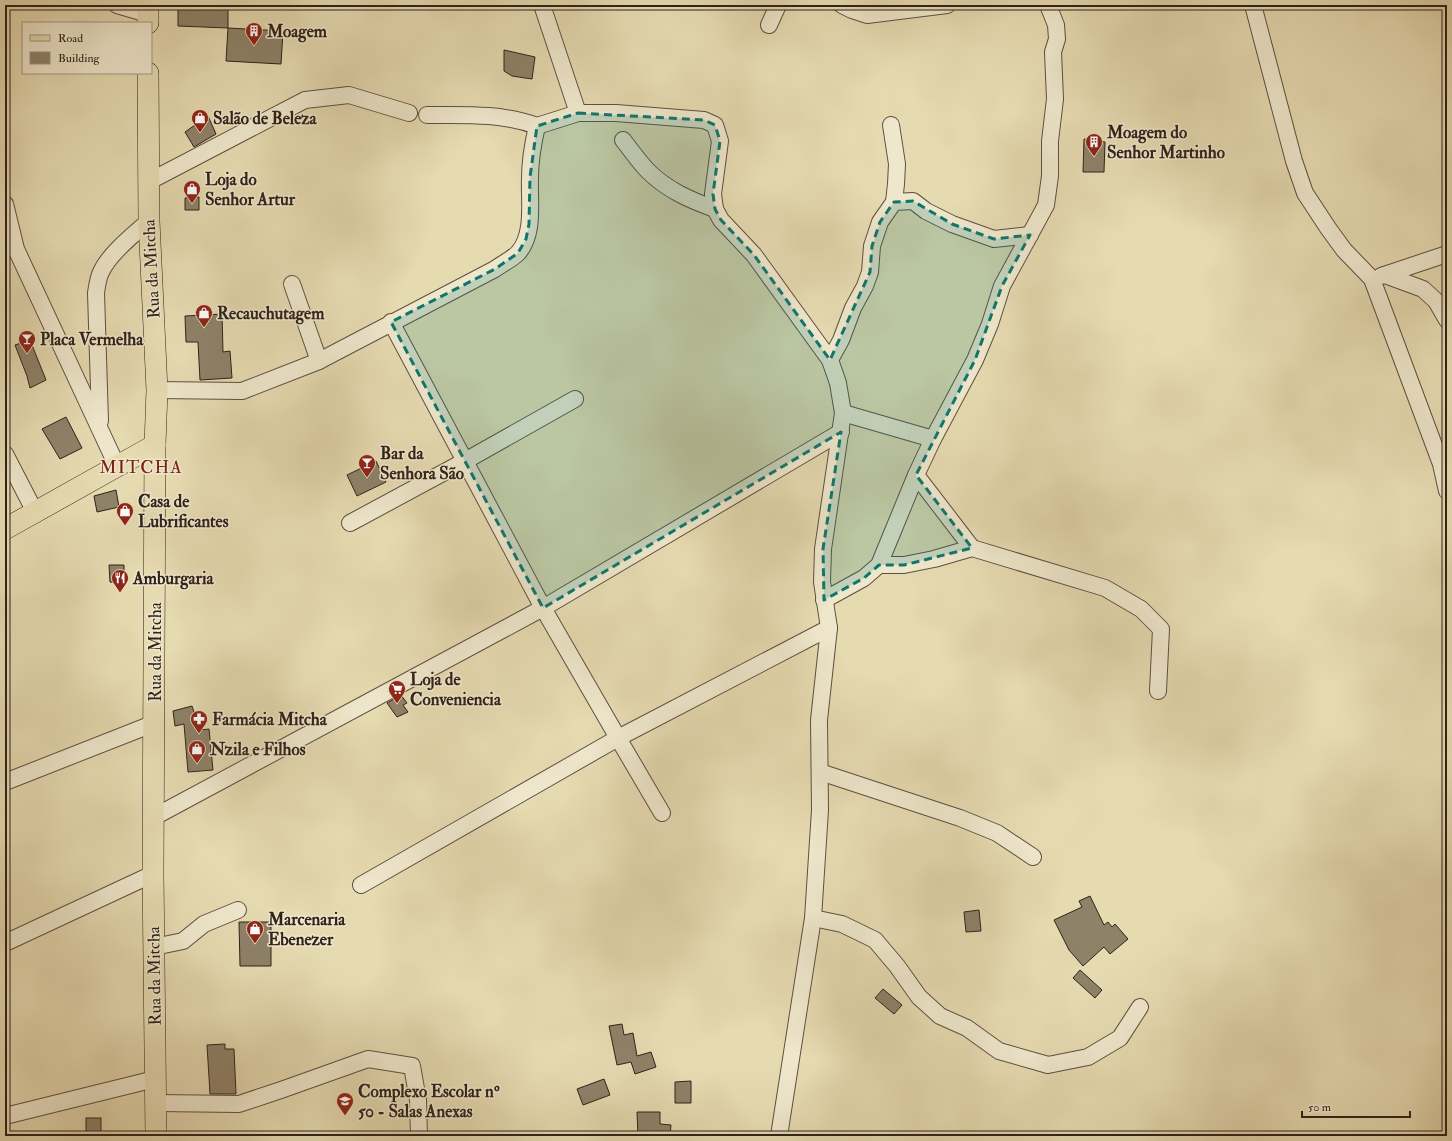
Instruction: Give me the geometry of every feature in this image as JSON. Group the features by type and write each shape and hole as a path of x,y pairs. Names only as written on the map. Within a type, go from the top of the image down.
{"main road":[{"name":"Rua da Mitcha","path":"148,74 149,221 157,390 155,445 155,723 153,874 156,1136"},
{"path":"5,529 155,445"}],"street":[{"path":"117,5 148,14"},
{"path":"542,5 578,113"},
{"path":"769,25 778,5"},
{"path":"842,5 867,15 947,5"},
{"path":"824,600 864,578 879,565 916,475 933,439 975,360 990,324 1002,286 1046,204 1050,176 1050,141 1055,99 1053,52 1057,39 1056,25 1048,5"},
{"path":"1253,5 1294,161 1305,193 1344,250 1378,277 1423,289 1436,301 1447,320"},
{"path":"148,182 305,100 349,95 409,113"},
{"path":"427,115 502,117 523,121 537,126 578,113 616,113 704,120 716,125 720,140 713,194 715,209 721,220 754,255 830,360 838,383 843,413 823,549 822,582 829,628 819,720 820,810 814,918 779,1136"},
{"path":"830,360 841,340 853,308 865,286 870,272 872,246 880,222 894,202 897,164 890,125"},
{"path":"157,390 242,391 319,361 391,322 495,269 518,253 526,239 529,224 530,177 534,137 537,126"},
{"path":"623,140 648,171 663,184 684,197 715,209"},
{"path":"894,202 913,201 926,211 952,224 994,239 1030,235"},
{"path":"5,204 16,249 117,466"},
{"path":"100,430 96,293 98,279 105,264 149,221"},
{"path":"1378,277 1447,254"},
{"path":"1378,277 1444,462 1447,490"},
{"path":"292,284 319,361"},
{"path":"391,322 543,608 662,813"},
{"path":"350,524 575,399"},
{"path":"843,413 933,439"},
{"path":"154,817 543,608 841,432"},
{"path":"5,454 35,512"},
{"path":"916,475 972,548"},
{"path":"879,565 904,565 934,559 972,548 1105,588 1141,610 1161,629 1158,691"},
{"path":"361,886 618,738 829,628"},
{"path":"5,782 155,723"},
{"path":"820,772 960,818 997,833 1034,857"},
{"path":"5,943 153,874"},
{"path":"154,947 183,941 204,924 238,910"},
{"path":"814,918 842,924 875,940 897,966 919,997 940,1016 968,1028 999,1051 1048,1065 1088,1057 1120,1038 1140,1007"},
{"path":"156,1104 239,1104 368,1059 412,1066 418,1100 419,1136"},
{"path":"5,1116 155,1079"}],"highlighted area":[{"path":"578,113 704,120 715,125 720,141 713,194 715,209 721,220 754,255 830,360 870,272 872,246 880,222 894,202 913,201 952,224 994,239 1030,235 1002,286 975,360 916,475 972,548 904,565 879,565 864,578 824,600 823,549 841,432 543,608 391,322 495,269 518,253 526,239 529,224 530,177 537,126"}],"building":[{"path":"178,5 228,5 228,28 178,26"},
{"name":"Moagem","path":"228,28 283,31 281,64 226,61"},
{"path":"504,50 535,57 532,79 512,76 504,71"},
{"name":"Salão de Beleza","path":"208,116 216,134 194,147 185,132"},
{"name":"Moagem do Senhor Martinho","path":"1084,139 1105,142 1104,172 1083,172"},
{"name":"Loja do Senhor Artur","path":"199,197 199,210 185,210 185,198"},
{"path":"222,314 223,352 230,351 232,378 200,380 198,342 186,342 185,316"},
{"path":"30,340 46,380 30,388 15,345"},
{"path":"66,417 82,448 60,459 42,429"},
{"name":"Bar da Senhora São","path":"376,461 386,482 357,496 347,475"},
{"path":"116,490 119,507 97,512 94,496"},
{"path":"109,565 124,565 124,584 110,582"},
{"name":"Loja de Conveniencia","path":"401,695 407,703 403,705 408,712 397,717 387,703"},
{"path":"192,706 200,730 209,729 213,770 188,772 184,724 175,726 173,711"},
{"path":"1090,896 1104,925 1108,922 1112,927 1115,924 1128,939 1110,954 1104,947 1083,966 1069,950 1054,920 1082,907 1079,901"},
{"path":"979,910 981,931 966,932 964,912"},
{"name":"Marcenaria Ebenezer","path":"239,922 271,922 271,966 240,966"},
{"path":"1080,970 1102,990 1095,998 1073,978"},
{"path":"883,989 902,1005 894,1014 875,998"},
{"path":"622,1024 624,1035 633,1033 637,1056 651,1052 656,1067 635,1074 631,1062 617,1065 609,1026"},
{"path":"225,1044 225,1049 234,1049 236,1094 210,1094 207,1045"},
{"path":"604,1079 610,1095 583,1105 577,1089"},
{"path":"691,1081 691,1103 675,1103 675,1082"},
{"path":"637,1112 660,1112 660,1124 671,1125 670,1136 638,1136"},
{"path":"86,1118 101,1118 101,1136 86,1136"}],"place":[{"name":"Moagem","path":"254,46"},
{"name":"Salão de Beleza","path":"200,133"},
{"name":"Moagem do Senhor Martinho","path":"1094,157"},
{"name":"Loja do Senhor Artur","path":"192,204"},
{"name":"Recauchutagem","path":"204,328"},
{"name":"Placa Vermelha","path":"27,354"},
{"name":"Bar da Senhora São","path":"367,478"},
{"name":"Casa de Lubrificantes","path":"125,526"},
{"name":"Amburgaria","path":"120,593"},
{"name":"Loja de Conveniencia","path":"397,704"},
{"name":"Farmácia Mitcha","path":"199,734"},
{"name":"Nzila e Filhos","path":"197,764"},
{"name":"Marcenaria Ebenezer","path":"255,944"},
{"name":"Complexo Escolar nº 50 - Salas Anexas","path":"345,1116"}],"district":[{"name":"MITCHA","path":"141,467"}]}
